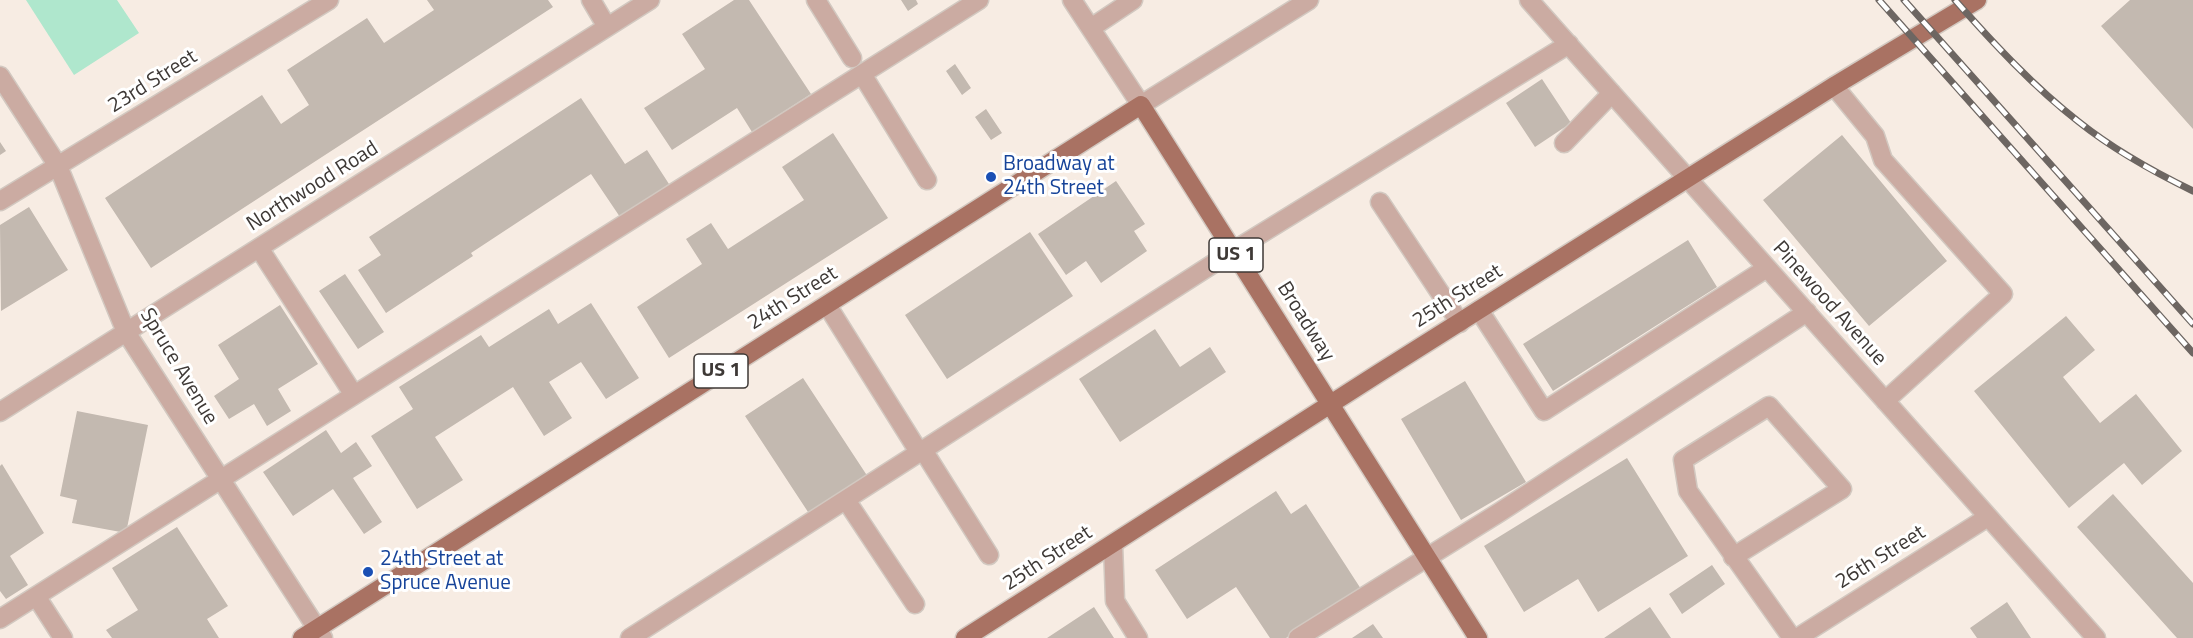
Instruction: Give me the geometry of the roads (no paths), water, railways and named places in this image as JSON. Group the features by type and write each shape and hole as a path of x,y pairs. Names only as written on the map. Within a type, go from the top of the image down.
{"main road":[{"name":"25th Street","path":"966,638 1330,404 1834,86 1977,0"},
{"name":"Broadway","path":"1141,105 1478,638"},
{"name":"24th Street","path":"314,635 1141,105"}],"street":[{"name":"23rd Street","path":"0,201 328,0"},
{"path":"591,0 607,27"},
{"name":"Northwood Road","path":"0,412 650,0"},
{"path":"816,0 852,58"},
{"path":"0,619 979,0"},
{"name":"Broadway","path":"1072,0 1141,105"},
{"path":"1091,28 1133,0"},
{"name":"24th Street","path":"1141,105 1309,0"},
{"name":"Pinewood Avenue","path":"1529,0 2096,638"},
{"path":"630,638 1233,251 1569,44"},
{"path":"862,74 927,180"},
{"name":"Spruce Avenue","path":"0,76 58,166 126,332 220,479 314,635"},
{"path":"1834,86 1875,136 1883,160 2003,294 1885,400"},
{"path":"1564,143 1612,93"},
{"path":"1380,202 1460,322"},
{"path":"259,248 354,394"},
{"path":"1479,310 1544,411 1767,268"},
{"path":"827,305 989,555"},
{"path":"1298,638 1807,312"},
{"path":"1733,557 1842,489 1769,406 1683,460 1688,491 1733,557 1792,638"},
{"path":"846,500 915,604"},
{"name":"26th Street","path":"1797,638 1988,517"},
{"path":"1113,544 1115,601 1138,638"},
{"path":"36,596 63,638"}],"railway":[{"path":"1879,0 2193,353"},
{"path":"1904,0 2193,324"},
{"path":"1955,0 2014,64 2079,122 2134,160 2193,191"}],"place":[{"name":"Broadway at 24th Street","path":"991,177"},
{"name":"24th Street at Spruce Avenue","path":"368,572"}]}
